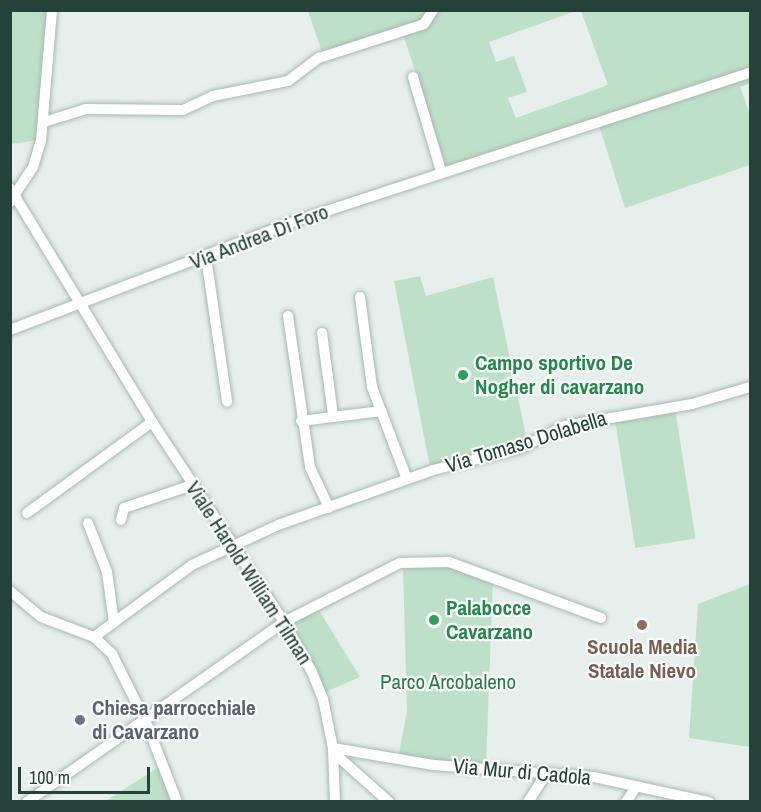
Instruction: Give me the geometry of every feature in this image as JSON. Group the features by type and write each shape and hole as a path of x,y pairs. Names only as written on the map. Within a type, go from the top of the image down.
{"street":[{"path":"52,10 44,122 33,167 12,195 79,304"},
{"path":"44,122 86,110 183,110 213,96 288,81 323,57 424,24 433,10"},
{"name":"Via Andrea Di Foro","path":"10,330 441,171 750,73"},
{"path":"412,77 441,171"},
{"path":"206,257 226,401"},
{"path":"360,297 372,387 407,479"},
{"name":"Viale Harold William Tilman","path":"79,304 192,485 284,622 323,699 334,750 335,801"},
{"path":"288,316 301,421 310,467 329,508"},
{"path":"322,333 333,415"},
{"name":"Via Tomaso Dolabella","path":"94,637 192,565 233,544 407,479 521,448 566,426 692,404 750,387"},
{"path":"301,421 333,415 381,411"},
{"path":"27,513 152,422"},
{"path":"121,520 124,508 192,485"},
{"path":"88,523 107,572 114,623"},
{"path":"27,801 146,722 284,622 376,573 421,560 449,562 596,616"},
{"path":"10,591 41,617 94,637 117,661 146,722 177,801"},
{"path":"334,750 389,801"},
{"name":"Via Mur di Cadola","path":"334,750 401,761 594,777 709,801"},
{"path":"528,801 548,773"},
{"path":"626,801 636,787"}],"green space":[{"path":"10,11 54,11 39,140 11,144"},
{"path":"308,11 576,11 489,42 496,62 514,56 527,92 508,98 516,118 608,85 581,11 750,11 750,83 740,87 750,114 750,165 625,208 597,119 448,172 402,31 323,55"},
{"name":"Campo sportivo De Nogher di cavarzano","path":"420,276 426,296 493,277 528,446 431,473 394,281"},
{"path":"675,409 695,538 635,548 615,419"},
{"name":"Parco Arcobaleno","path":"463,564 493,576 486,766 398,758 407,711 403,568"},
{"path":"750,584 750,747 689,738 698,604"},
{"path":"317,607 360,677 323,693 287,623"},
{"path":"162,765 176,802 104,802"}],"place":[{"name":"Campo sportivo De Nogher di cavarzano","path":"463,375"},
{"name":"Palabocce Cavarzano","path":"434,620"},
{"name":"Scuola Media Statale Nievo","path":"642,625"},
{"name":"Chiesa parrocchiale di Cavarzano","path":"80,720"}]}
